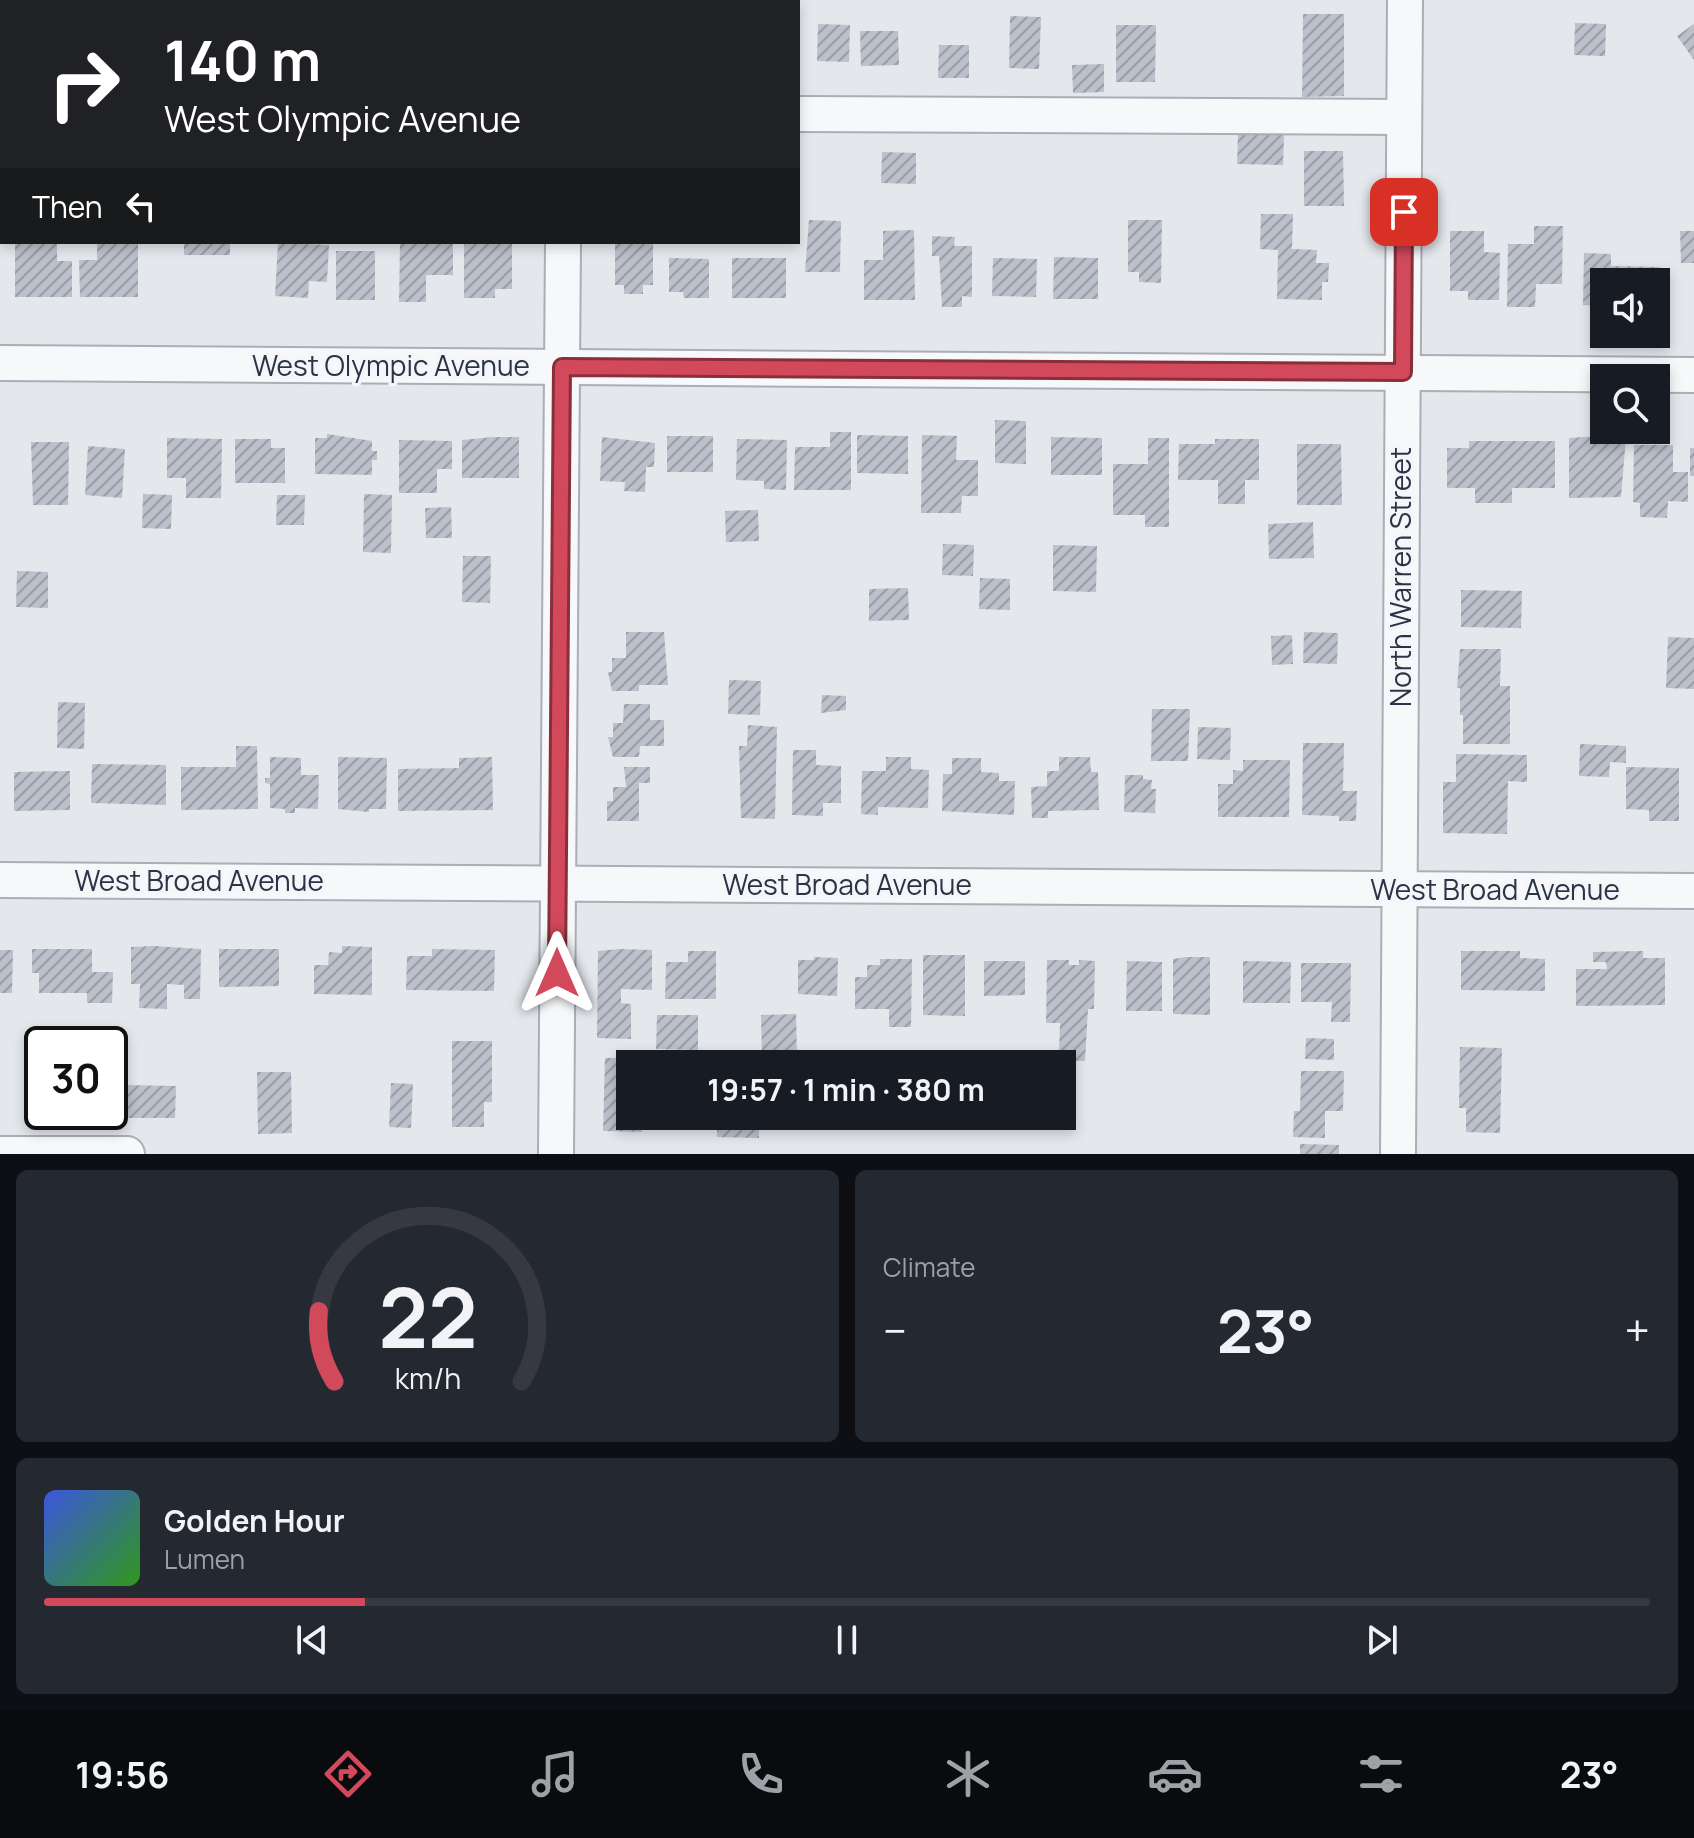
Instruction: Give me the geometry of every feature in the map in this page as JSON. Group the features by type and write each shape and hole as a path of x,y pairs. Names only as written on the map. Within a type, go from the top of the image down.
{"street":[{"name":"North Warren Street","path":"1398,1154 1405,0"},
{"path":"800,114 1404,117"},
{"path":"556,1154 563,244"},
{"name":"West Olympic Avenue","path":"0,363 1694,375"},
{"name":"West Broad Avenue","path":"0,880 1694,891"},
{"path":"0,1154 127,1154"}],"building":[{"path":"1303,14 1344,14 1344,96 1302,97"},
{"path":"1010,16 1041,17 1039,69 1009,68"},
{"path":"1575,23 1606,24 1605,56 1574,55"},
{"path":"818,24 850,25 849,62 817,61"},
{"path":"1694,24 1694,60 1677,36"},
{"path":"1116,25 1156,25 1155,82 1116,82"},
{"path":"860,31 898,31 899,65 861,66"},
{"path":"939,45 969,45 969,78 938,78"},
{"path":"1104,64 1104,92 1073,93 1072,65"},
{"path":"1238,134 1284,135 1283,165 1237,164"},
{"path":"1304,151 1343,151 1344,206 1304,206"},
{"path":"882,152 916,153 916,184 881,183"},
{"path":"1261,214 1293,214 1292,249 1317,250 1316,263 1329,263 1328,282 1322,282 1322,300 1277,299 1278,250 1260,249"},
{"path":"809,220 841,221 840,272 805,272"},
{"path":"1128,220 1162,220 1161,283 1139,282 1139,272 1128,272"},
{"path":"1534,226 1563,226 1562,284 1536,284 1535,307 1507,307 1508,244 1534,244"},
{"path":"914,230 915,300 864,300 864,260 883,260 883,231"},
{"path":"1450,231 1484,231 1484,252 1500,253 1499,300 1468,300 1468,291 1450,291"},
{"path":"1680,231 1694,231 1694,263 1681,263"},
{"path":"932,236 955,237 954,246 972,246 972,297 962,296 962,307 942,307 939,256 932,256"},
{"path":"15,244 57,244 57,261 72,261 72,297 15,297"},
{"path":"97,244 138,244 138,297 80,297 79,260 97,260"},
{"path":"184,244 230,244 230,255 184,255"},
{"path":"278,244 329,245 327,282 309,281 308,298 275,296"},
{"path":"400,244 453,244 453,275 426,275 426,302 399,302"},
{"path":"464,244 512,244 512,289 495,289 495,298 464,298"},
{"path":"615,244 653,244 653,285 643,285 643,294 624,294 624,285 615,285"},
{"path":"336,251 375,251 375,300 336,300"},
{"path":"1584,253 1611,254 1611,266 1660,267 1590,268 1590,305 1583,305"},
{"path":"1054,257 1098,258 1098,299 1053,299"},
{"path":"669,258 709,259 709,298 684,298 683,292 669,292"},
{"path":"732,258 786,258 786,298 732,298"},
{"path":"993,258 1037,259 1036,297 992,296"},
{"path":"995,420 1026,421 1026,464 995,463"},
{"path":"830,432 851,432 851,490 794,490 795,447 830,447"},
{"path":"327,434 372,441 372,451 377,451 377,460 372,460 372,475 315,474 315,438 327,438"},
{"path":"857,435 908,436 908,474 857,473"},
{"path":"922,435 957,436 956,460 978,460 978,496 962,496 961,513 921,513"},
{"path":"667,436 713,436 713,472 667,472"},
{"path":"519,437 519,478 462,478 462,440"},
{"path":"602,437 655,443 654,467 646,467 645,492 624,491 625,482 600,481"},
{"path":"1051,437 1102,438 1102,475 1051,475"},
{"path":"1590,437 1590,444 1625,444 1621,497 1569,498 1569,438"},
{"path":"167,438 222,439 221,498 186,498 186,478 167,478"},
{"path":"1148,438 1169,438 1169,527 1145,527 1145,515 1113,515 1113,464 1148,464"},
{"path":"235,439 271,439 271,448 285,448 285,483 235,483"},
{"path":"737,439 787,440 786,490 764,489 764,481 736,480"},
{"path":"1215,439 1259,439 1259,480 1245,480 1245,504 1218,504 1218,480 1178,480 1179,444 1215,444"},
{"path":"399,440 452,441 452,469 437,469 437,493 399,493"},
{"path":"1469,441 1555,441 1555,488 1512,488 1512,503 1475,503 1475,488 1447,488 1447,448 1469,448"},
{"path":"31,442 69,442 68,505 33,505"},
{"path":"1297,444 1341,444 1342,505 1297,505"},
{"path":"1634,445 1673,445 1673,472 1688,472 1688,502 1668,501 1667,518 1640,517 1640,503 1633,502"},
{"path":"88,446 125,449 122,498 85,495"},
{"path":"1690,448 1694,448 1694,476 1690,476"},
{"path":"143,494 172,495 171,529 142,528"},
{"path":"364,494 392,495 391,553 363,552"},
{"path":"277,495 305,495 304,525 276,525"},
{"path":"451,507 452,538 426,538 425,508"},
{"path":"758,510 759,541 726,542 725,511"},
{"path":"1313,522 1314,558 1269,559 1268,524"},
{"path":"943,544 974,545 973,576 942,575"},
{"path":"1053,545 1097,546 1096,592 1053,591"},
{"path":"463,556 491,556 490,603 462,602"},
{"path":"17,571 48,572 48,608 16,607"},
{"path":"980,578 1010,579 1010,610 979,609"},
{"path":"908,588 909,620 869,621 869,589"},
{"path":"1461,590 1522,591 1521,628 1461,627"},
{"path":"626,632 664,632 668,685 639,685 639,691 612,691 608,672 612,672 612,658 626,658"},
{"path":"1304,632 1338,633 1337,664 1303,663"},
{"path":"1292,635 1293,664 1272,665 1271,636"},
{"path":"1668,637 1694,638 1694,689 1666,688"},
{"path":"1460,649 1501,649 1500,686 1510,686 1510,744 1463,744 1463,715 1460,715 1460,688 1457,688"},
{"path":"729,680 761,681 760,715 728,714"},
{"path":"822,695 846,696 846,710 821,713"},
{"path":"58,702 85,703 84,749 57,748"},
{"path":"624,704 650,704 650,720 664,720 664,746 640,746 639,757 613,757 608,737 613,737 613,723 623,723"},
{"path":"1152,709 1190,709 1188,761 1151,761"},
{"path":"748,725 777,727 775,819 741,818 739,746 747,746"},
{"path":"1198,727 1231,728 1230,760 1197,759"},
{"path":"1303,743 1344,743 1343,791 1357,791 1356,821 1339,821 1339,816 1302,815"},
{"path":"1580,744 1626,746 1626,763 1610,762 1609,777 1579,776"},
{"path":"236,746 257,746 258,809 181,810 181,767 236,767"},
{"path":"793,750 816,750 816,765 841,766 841,803 823,803 823,816 792,815"},
{"path":"1456,754 1527,755 1527,782 1508,781 1507,834 1443,833 1443,782 1456,782"},
{"path":"270,757 301,758 301,775 319,775 318,809 295,808 295,813 285,813 285,809 270,808 270,784 265,783 265,778 270,778"},
{"path":"338,757 387,758 386,809 369,809 369,812 338,809"},
{"path":"492,757 493,810 398,811 398,769 459,768 459,758"},
{"path":"886,757 911,757 911,769 929,770 928,808 878,807 878,815 861,814 862,771 886,771"},
{"path":"1059,757 1090,757 1091,772 1098,772 1099,810 1048,811 1048,818 1032,818 1031,787 1047,786 1047,771 1059,771"},
{"path":"952,758 981,758 981,772 999,773 999,781 1015,781 1014,815 942,811 943,774 952,774"},
{"path":"1243,760 1290,760 1289,817 1218,817 1218,784 1233,784 1233,770 1243,771"},
{"path":"92,764 166,765 166,805 91,803"},
{"path":"624,767 650,767 650,783 639,783 639,821 607,821 607,801 613,801 613,787 626,787"},
{"path":"1626,767 1679,768 1679,821 1649,821 1649,810 1626,809"},
{"path":"70,771 70,810 14,811 14,772"},
{"path":"1125,775 1143,775 1143,779 1152,780 1151,789 1156,789 1155,813 1124,812"},
{"path":"342,946 372,947 372,995 314,994 314,965 328,965 329,952 342,953"},
{"path":"131,947 201,949 200,999 184,999 184,985 167,984 167,1009 139,1008 140,984 131,984"},
{"path":"32,949 92,949 92,972 113,972 112,1003 87,1003 87,993 39,993 39,973 32,973"},
{"path":"219,949 279,949 279,986 219,987"},
{"path":"432,949 495,950 494,991 406,990 407,956 432,956"},
{"path":"0,950 13,950 12,993 0,993"},
{"path":"652,950 652,990 621,989 621,1003 631,1004 631,1039 597,1038 598,951"},
{"path":"688,951 716,951 716,999 665,999 666,962 688,962"},
{"path":"1461,951 1520,951 1520,958 1545,959 1545,991 1461,990"},
{"path":"1643,951 1643,958 1665,958 1665,1005 1576,1006 1576,969 1607,969 1606,962 1593,962 1593,952"},
{"path":"923,955 965,955 965,1016 923,1015"},
{"path":"814,957 838,958 837,996 798,994 798,960 814,960"},
{"path":"1210,957 1210,1015 1173,1014 1173,959"},
{"path":"880,959 912,959 911,1027 889,1027 889,1009 855,1009 855,977 867,977 867,965 880,965"},
{"path":"1047,960 1069,960 1069,965 1079,965 1079,960 1095,961 1094,1009 1088,1009 1085,1061 1076,1061 1076,1050 1059,1050 1060,1023 1046,1023"},
{"path":"984,961 1025,961 1025,995 984,996"},
{"path":"1127,961 1162,962 1162,1011 1126,1011"},
{"path":"1243,961 1291,962 1290,1003 1243,1003"},
{"path":"1301,963 1351,963 1350,1022 1331,1022 1332,1002 1301,1002"},
{"path":"796,1014 797,1050 762,1050 761,1015"},
{"path":"657,1015 698,1015 698,1050 656,1049"},
{"path":"1306,1038 1334,1039 1334,1060 1305,1059"},
{"path":"452,1041 492,1041 492,1102 484,1102 484,1127 452,1127"},
{"path":"1460,1047 1502,1048 1500,1133 1466,1132 1466,1108 1459,1108"},
{"path":"605,1058 616,1058 616,1130 642,1132 603,1131"},
{"path":"1301,1071 1344,1071 1343,1111 1325,1111 1325,1138 1293,1137 1294,1111 1300,1111"},
{"path":"257,1072 291,1072 292,1133 258,1134"},
{"path":"391,1083 413,1084 411,1128 389,1127"},
{"path":"128,1085 176,1086 175,1118 128,1118"},
{"path":"717,1130 759,1130 759,1138 717,1137"},
{"path":"1300,1144 1339,1145 1339,1154 1300,1154"}],"route":[{"path":"557,973 562,367 1403,372 1404,212"}]}
